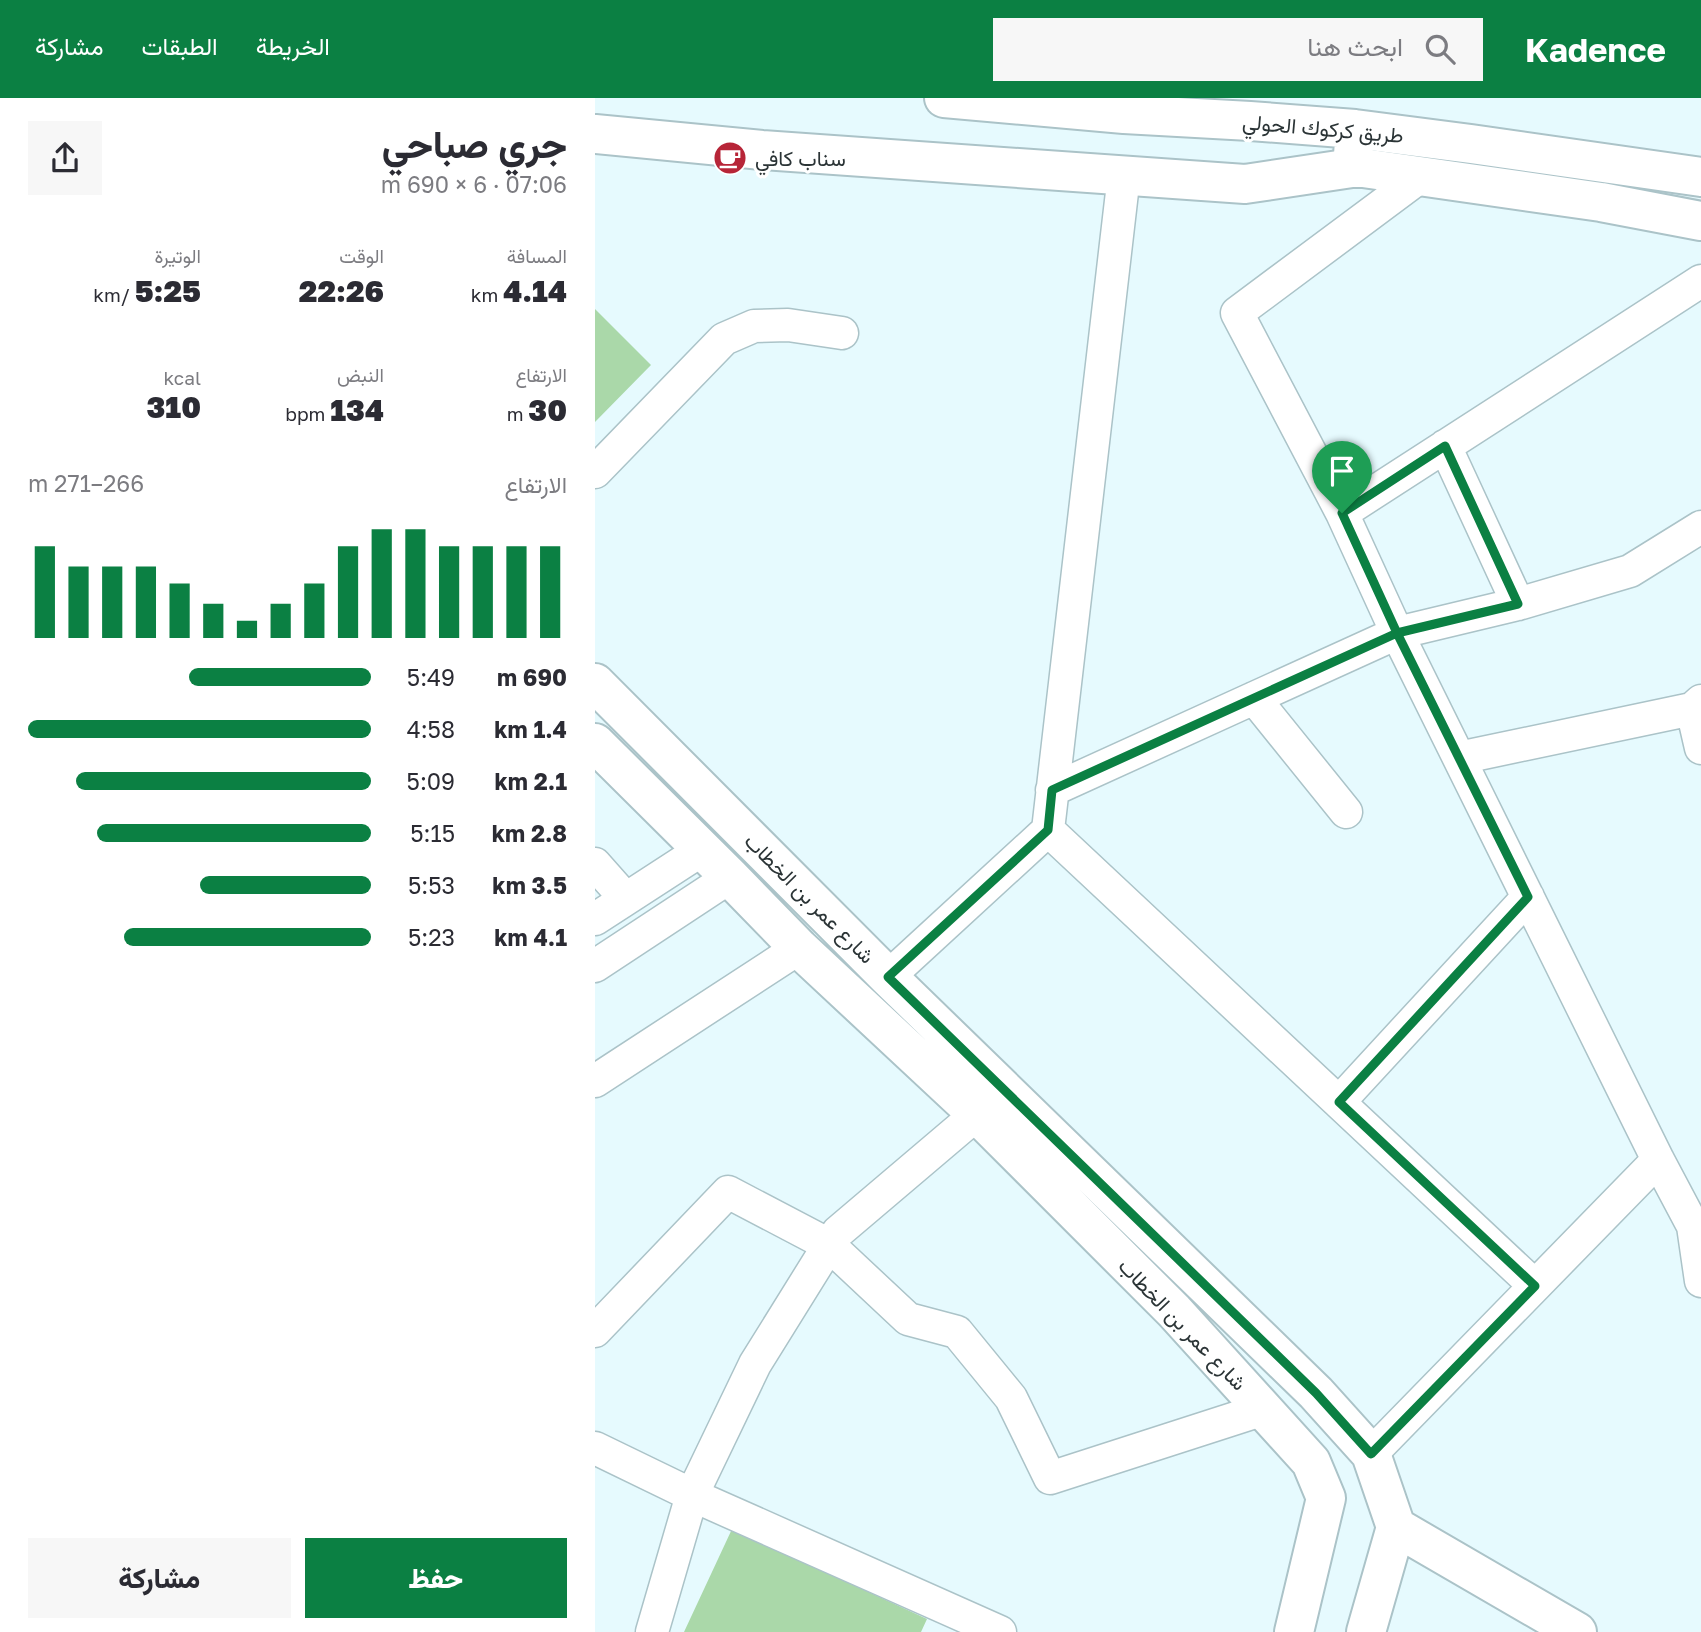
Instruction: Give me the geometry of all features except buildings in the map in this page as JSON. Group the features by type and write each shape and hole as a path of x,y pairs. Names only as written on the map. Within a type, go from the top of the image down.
{"main road":[{"name":"طريق كركوك الحولي","path":"944,98 1124,114 1355,129 1701,177"},
{"path":"1352,168 1355,129"},
{"path":"595,134 762,150 1245,184 1363,168 1601,202 1701,221"},
{"name":"شارع عمر بن الخطاب","path":"595,683 888,977 1316,1393 1371,1454 1396,1527"},
{"name":"شارع عمر بن الخطاب","path":"595,743 799,948 977,1114 1174,1311 1311,1462 1326,1498 1294,1632"},
{"path":"1366,1632 1396,1527 1577,1632"}],"street":[{"path":"888,977 1048,830 1124,175"},
{"path":"1421,176 1237,313 1342,513 1397,633 1693,1226 1701,1281"},
{"path":"1342,513 1701,281"},
{"path":"595,472 724,339 754,326 788,325 842,333"},
{"path":"1445,446 1518,604"},
{"path":"1052,790 1397,633 1518,604 1630,571 1701,527"},
{"path":"1254,698 1346,811"},
{"path":"1459,758 1696,705 1701,748"},
{"path":"1048,830 1535,1286"},
{"path":"595,919 702,849"},
{"path":"595,864 626,899"},
{"path":"595,966 730,877"},
{"path":"1339,1102 1528,897"},
{"path":"595,1081 799,948"},
{"path":"652,1632 692,1495 755,1364 829,1245 838,1232 977,1114"},
{"path":"1371,1454 1658,1160"},
{"path":"595,1331 728,1192 829,1245 908,1318 957,1332 1011,1398 1050,1478 1264,1409"},
{"path":"595,1448 692,1495 1000,1632"}],"green space":[{"path":"595,309 651,365 595,422"},
{"path":"732,1529 927,1619 921,1632 684,1632"}],"place":[{"name":"سناب كافي","path":"730,158"}],"route":[{"path":"1342,513 1397,633 1052,790 1048,830 888,977 1316,1393 1371,1454 1535,1286 1339,1102 1528,897 1397,633 1518,604 1445,446 1342,513"}]}
